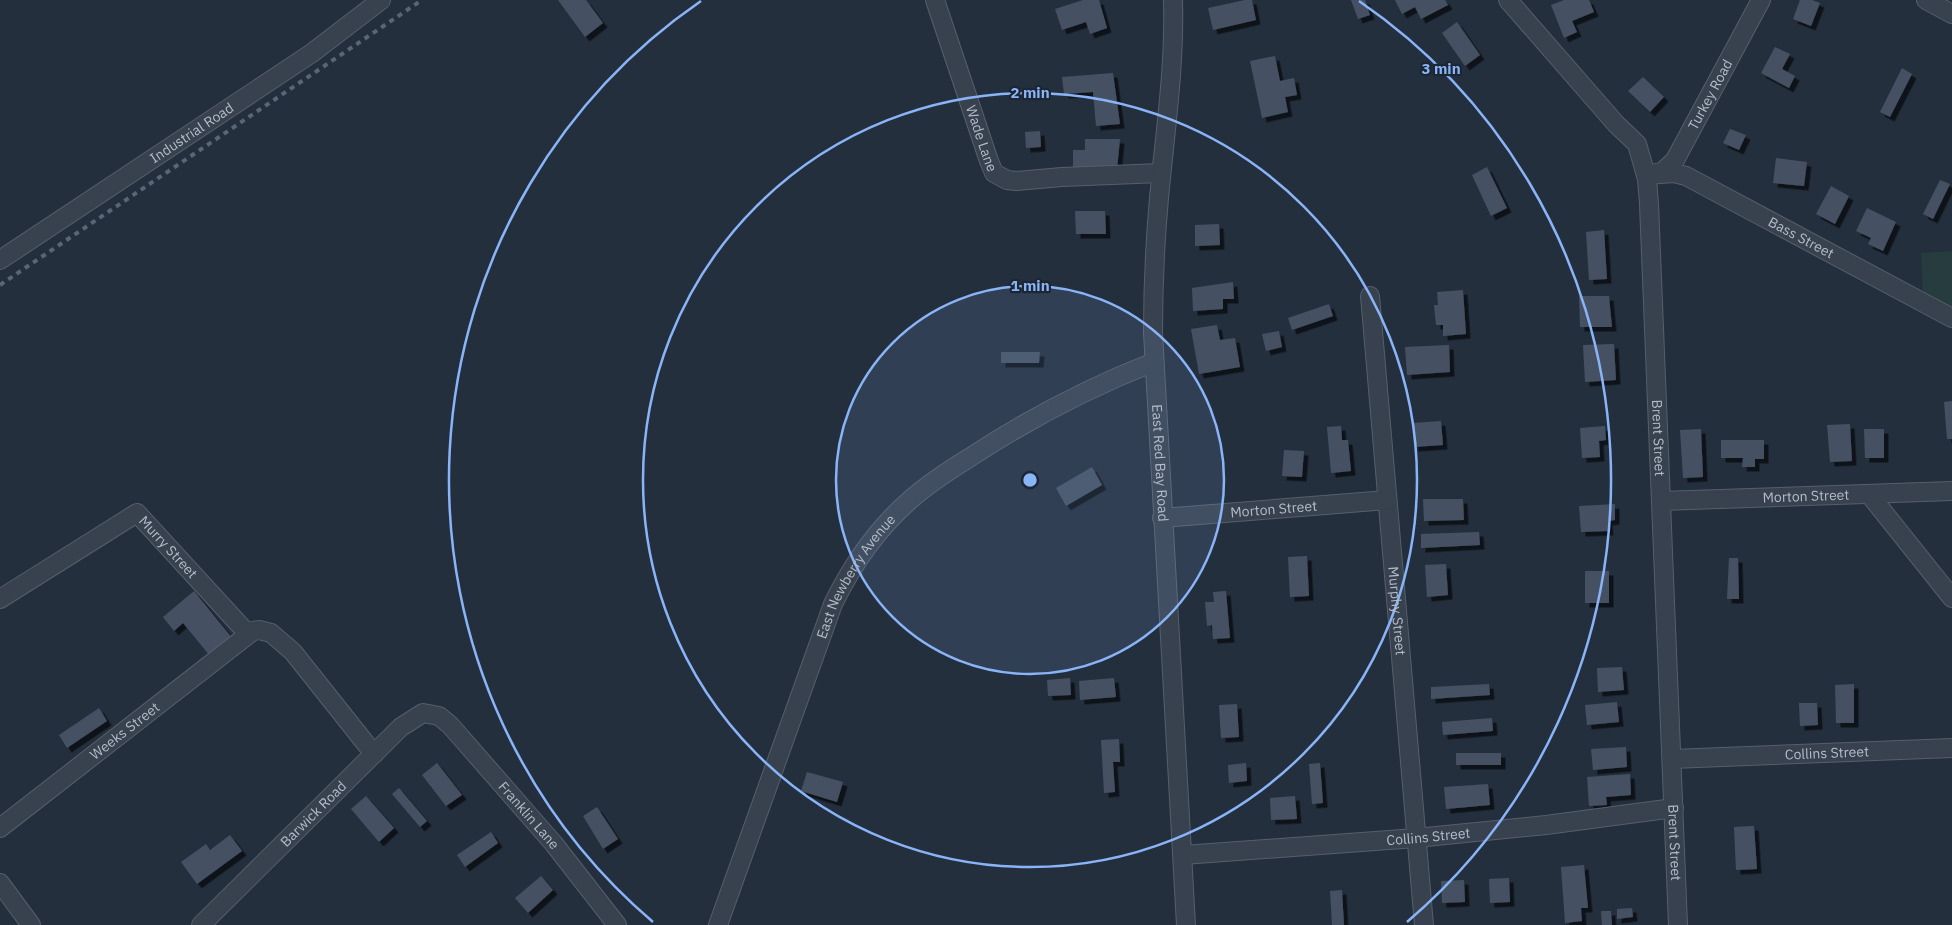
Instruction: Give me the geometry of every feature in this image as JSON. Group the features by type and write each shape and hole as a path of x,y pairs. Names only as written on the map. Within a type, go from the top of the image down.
{"street":[{"name":"Industrial Road","path":"0,260 312,53 380,0"},
{"name":"Wade Lane","path":"935,0 988,161 994,173 1007,180 1016,181 1162,173"},
{"name":"East Red Bay Road","path":"1174,0 1167,125 1154,260 1153,332 1186,925"},
{"name":"Brent Street","path":"1508,0 1616,124 1637,144 1646,175 1649,204 1678,925"},
{"name":"Turkey Road","path":"1646,175 1662,172 1675,160 1760,0"},
{"path":"1926,0 1952,14"},
{"name":"Bass Street","path":"1646,175 1674,173 1686,176 1952,318"},
{"name":"Murphy Street","path":"1370,296 1424,925"},
{"name":"East Newberry Avenue","path":"718,925 833,604 846,577 872,541 904,506 928,484 994,442 1117,376 1154,362"},
{"name":"Morton Street","path":"1661,501 1952,491"},
{"path":"1869,494 1952,598"},
{"name":"Morton Street","path":"1162,518 1387,500"},
{"name":"Murry Street","path":"0,599 137,513 248,634"},
{"path":"248,634 259,630 277,637 293,652 374,754"},
{"name":"Weeks Street","path":"0,828 248,634"},
{"name":"Barwick Road","path":"209,922 401,727 416,716 423,713 431,714"},
{"name":"Franklin Lane","path":"431,714 439,716 450,725 474,750 554,844 617,925"},
{"name":"Collins Street","path":"1672,759 1952,748"},
{"name":"Collins Street","path":"1183,855 1416,838 1546,825 1674,808"},
{"path":"0,883 31,925"}],"green space":[{"path":"1952,251 1952,310 1923,296 1921,253"}],"building":[{"path":"558,0 586,0 603,23 585,37"},
{"path":"1083,0 1099,0 1107,28 1090,34 1086,22 1062,30 1055,9"},
{"path":"1252,0 1256,20 1213,30 1208,8"},
{"path":"1351,0 1365,0 1370,15 1358,19"},
{"path":"1395,0 1445,0 1448,5 1421,19 1415,7 1402,14"},
{"path":"1564,0 1589,0 1594,12 1572,21 1577,32 1564,38 1551,5"},
{"path":"1800,0 1812,0 1820,3 1811,26 1793,19"},
{"path":"1457,22 1480,55 1465,66 1442,33"},
{"path":"1775,47 1790,54 1782,69 1795,76 1789,88 1761,73"},
{"path":"1275,56 1280,81 1294,78 1297,95 1285,97 1288,112 1262,118 1250,61"},
{"path":"1902,68 1912,74 1890,117 1880,112"},
{"path":"1113,73 1120,124 1096,126 1093,92 1064,94 1062,77"},
{"path":"1643,77 1664,97 1650,112 1628,91"},
{"path":"1730,129 1746,135 1739,150 1723,143"},
{"path":"1040,131 1041,147 1026,148 1025,132"},
{"path":"1085,139 1120,139 1117,169 1073,169 1073,150 1085,150"},
{"path":"1776,158 1807,162 1804,186 1773,183"},
{"path":"1487,167 1507,208 1491,216 1472,175"},
{"path":"1940,180 1950,184 1933,219 1923,214"},
{"path":"1831,186 1849,196 1835,224 1816,214"},
{"path":"1867,208 1896,222 1883,251 1868,244 1871,238 1856,231"},
{"path":"1075,211 1105,211 1106,234 1076,234"},
{"path":"1219,224 1220,245 1195,246 1195,225"},
{"path":"1604,230 1607,279 1589,280 1586,232"},
{"path":"1233,282 1234,299 1223,299 1223,309 1193,311 1192,288"},
{"path":"1463,290 1466,334 1443,336 1443,325 1436,325 1434,305 1438,305 1437,292"},
{"path":"1579,296 1609,296 1612,327 1580,327"},
{"path":"1329,304 1333,316 1292,330 1288,318"},
{"path":"1217,325 1220,340 1235,338 1240,367 1199,374 1191,329"},
{"path":"1279,331 1282,347 1266,351 1262,334"},
{"path":"1614,344 1616,380 1585,382 1583,345"},
{"path":"1449,345 1450,372 1407,375 1405,347"},
{"path":"1001,352 1040,352 1039,363 1001,363"},
{"path":"1952,401 1952,439 1947,439 1944,402"},
{"path":"1441,421 1443,445 1414,447 1413,423"},
{"path":"1850,424 1852,461 1830,462 1827,425"},
{"path":"1341,426 1342,440 1348,440 1351,471 1331,473 1327,427"},
{"path":"1605,426 1606,440 1599,441 1600,457 1582,458 1580,428"},
{"path":"1701,429 1703,477 1683,478 1680,430"},
{"path":"1864,429 1884,429 1884,458 1865,458"},
{"path":"1721,440 1764,440 1764,459 1755,459 1755,467 1742,467 1743,458 1721,458"},
{"path":"1284,450 1304,451 1302,477 1282,476"},
{"path":"1092,467 1102,485 1066,506 1056,488"},
{"path":"1423,499 1463,499 1464,520 1424,521"},
{"path":"1615,504 1615,520 1608,521 1609,531 1581,532 1579,506"},
{"path":"1479,532 1480,545 1421,548 1421,534"},
{"path":"1307,556 1309,596 1290,597 1288,557"},
{"path":"1729,558 1738,558 1739,599 1727,599"},
{"path":"1446,564 1448,595 1427,597 1425,565"},
{"path":"1585,571 1609,571 1609,603 1585,603"},
{"path":"194,591 232,638 210,656 183,623 174,631 163,617"},
{"path":"1226,591 1230,638 1213,639 1212,625 1207,626 1205,602 1214,602 1213,592"},
{"path":"1622,667 1624,690 1598,692 1597,668"},
{"path":"1070,678 1071,695 1048,696 1047,680"},
{"path":"1114,678 1116,697 1080,700 1079,681"},
{"path":"1489,684 1490,695 1431,699 1431,687"},
{"path":"1854,684 1854,723 1836,723 1835,685"},
{"path":"1617,702 1619,722 1587,725 1585,705"},
{"path":"1799,703 1817,703 1818,725 1800,726"},
{"path":"1237,704 1239,737 1221,738 1219,705"},
{"path":"99,708 107,721 67,748 59,735"},
{"path":"1492,718 1493,731 1443,735 1442,722"},
{"path":"1119,739 1120,762 1113,762 1115,792 1104,793 1101,740"},
{"path":"1626,747 1627,767 1593,770 1591,749"},
{"path":"1456,753 1501,753 1501,765 1456,765"},
{"path":"437,763 462,795 446,806 422,775"},
{"path":"1246,763 1247,781 1229,783 1228,765"},
{"path":"1320,763 1323,803 1312,804 1309,764"},
{"path":"807,772 843,782 837,802 801,791"},
{"path":"1630,774 1631,795 1606,797 1607,805 1589,806 1587,777"},
{"path":"1488,784 1490,805 1446,809 1444,787"},
{"path":"399,788 427,821 420,827 392,794"},
{"path":"366,796 394,828 379,842 351,809"},
{"path":"1295,796 1297,819 1271,820 1270,798"},
{"path":"597,807 618,839 603,849 583,816"},
{"path":"1754,826 1757,869 1736,870 1734,827"},
{"path":"491,832 498,843 465,867 457,855"},
{"path":"230,835 242,851 197,884 181,862 206,844 210,850"},
{"path":"1584,865 1588,908 1581,908 1582,921 1565,923 1561,867"},
{"path":"541,876 553,890 528,913 515,898"},
{"path":"1509,878 1510,902 1490,903 1489,879"},
{"path":"1464,880 1465,902 1442,903 1441,881"},
{"path":"1342,890 1344,925 1332,925 1330,891"},
{"path":"1632,908 1633,917 1617,919 1617,909"},
{"path":"1601,911 1611,911 1612,925 1602,925"}],"railway":[{"path":"0,285 422,0"}]}
